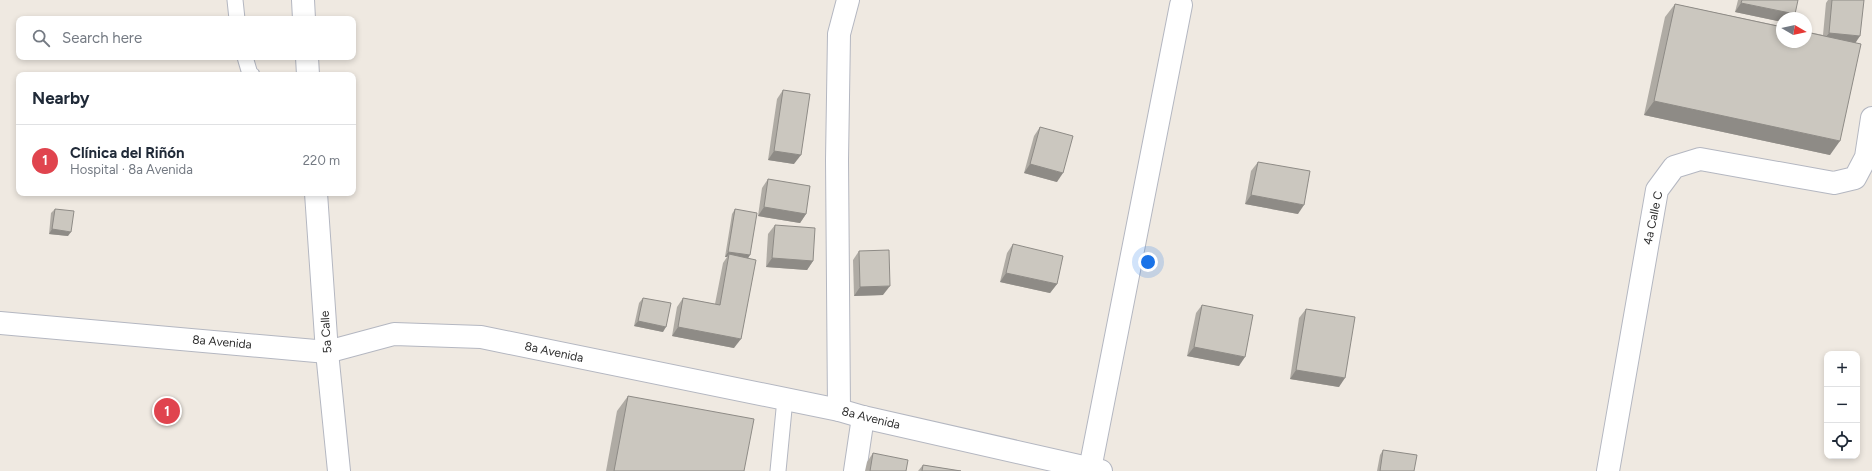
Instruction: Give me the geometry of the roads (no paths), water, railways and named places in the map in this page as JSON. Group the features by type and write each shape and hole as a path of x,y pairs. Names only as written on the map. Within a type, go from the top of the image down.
{"street":[{"path":"303,0 304,16"},
{"path":"839,410 837,168 839,34 848,0"},
{"path":"1096,470 1181,5"},
{"path":"307,60 308,72"},
{"name":"4a Calle C","path":"1608,471 1657,190 1674,167 1700,159 1834,183 1855,178 1866,157 1872,118"},
{"name":"5a Calle","path":"316,196 327,352 339,471"},
{"name":"8a Avenida","path":"0,323 327,352 394,334 481,337 839,410 863,417 1096,470"},
{"path":"855,471 863,417"}],"lane":[{"path":"235,0 237,16"},
{"path":"246,60 249,72"},
{"path":"778,471 785,399"}],"place":[{"name":"Clínica del Riñón","path":"167,411"}]}
